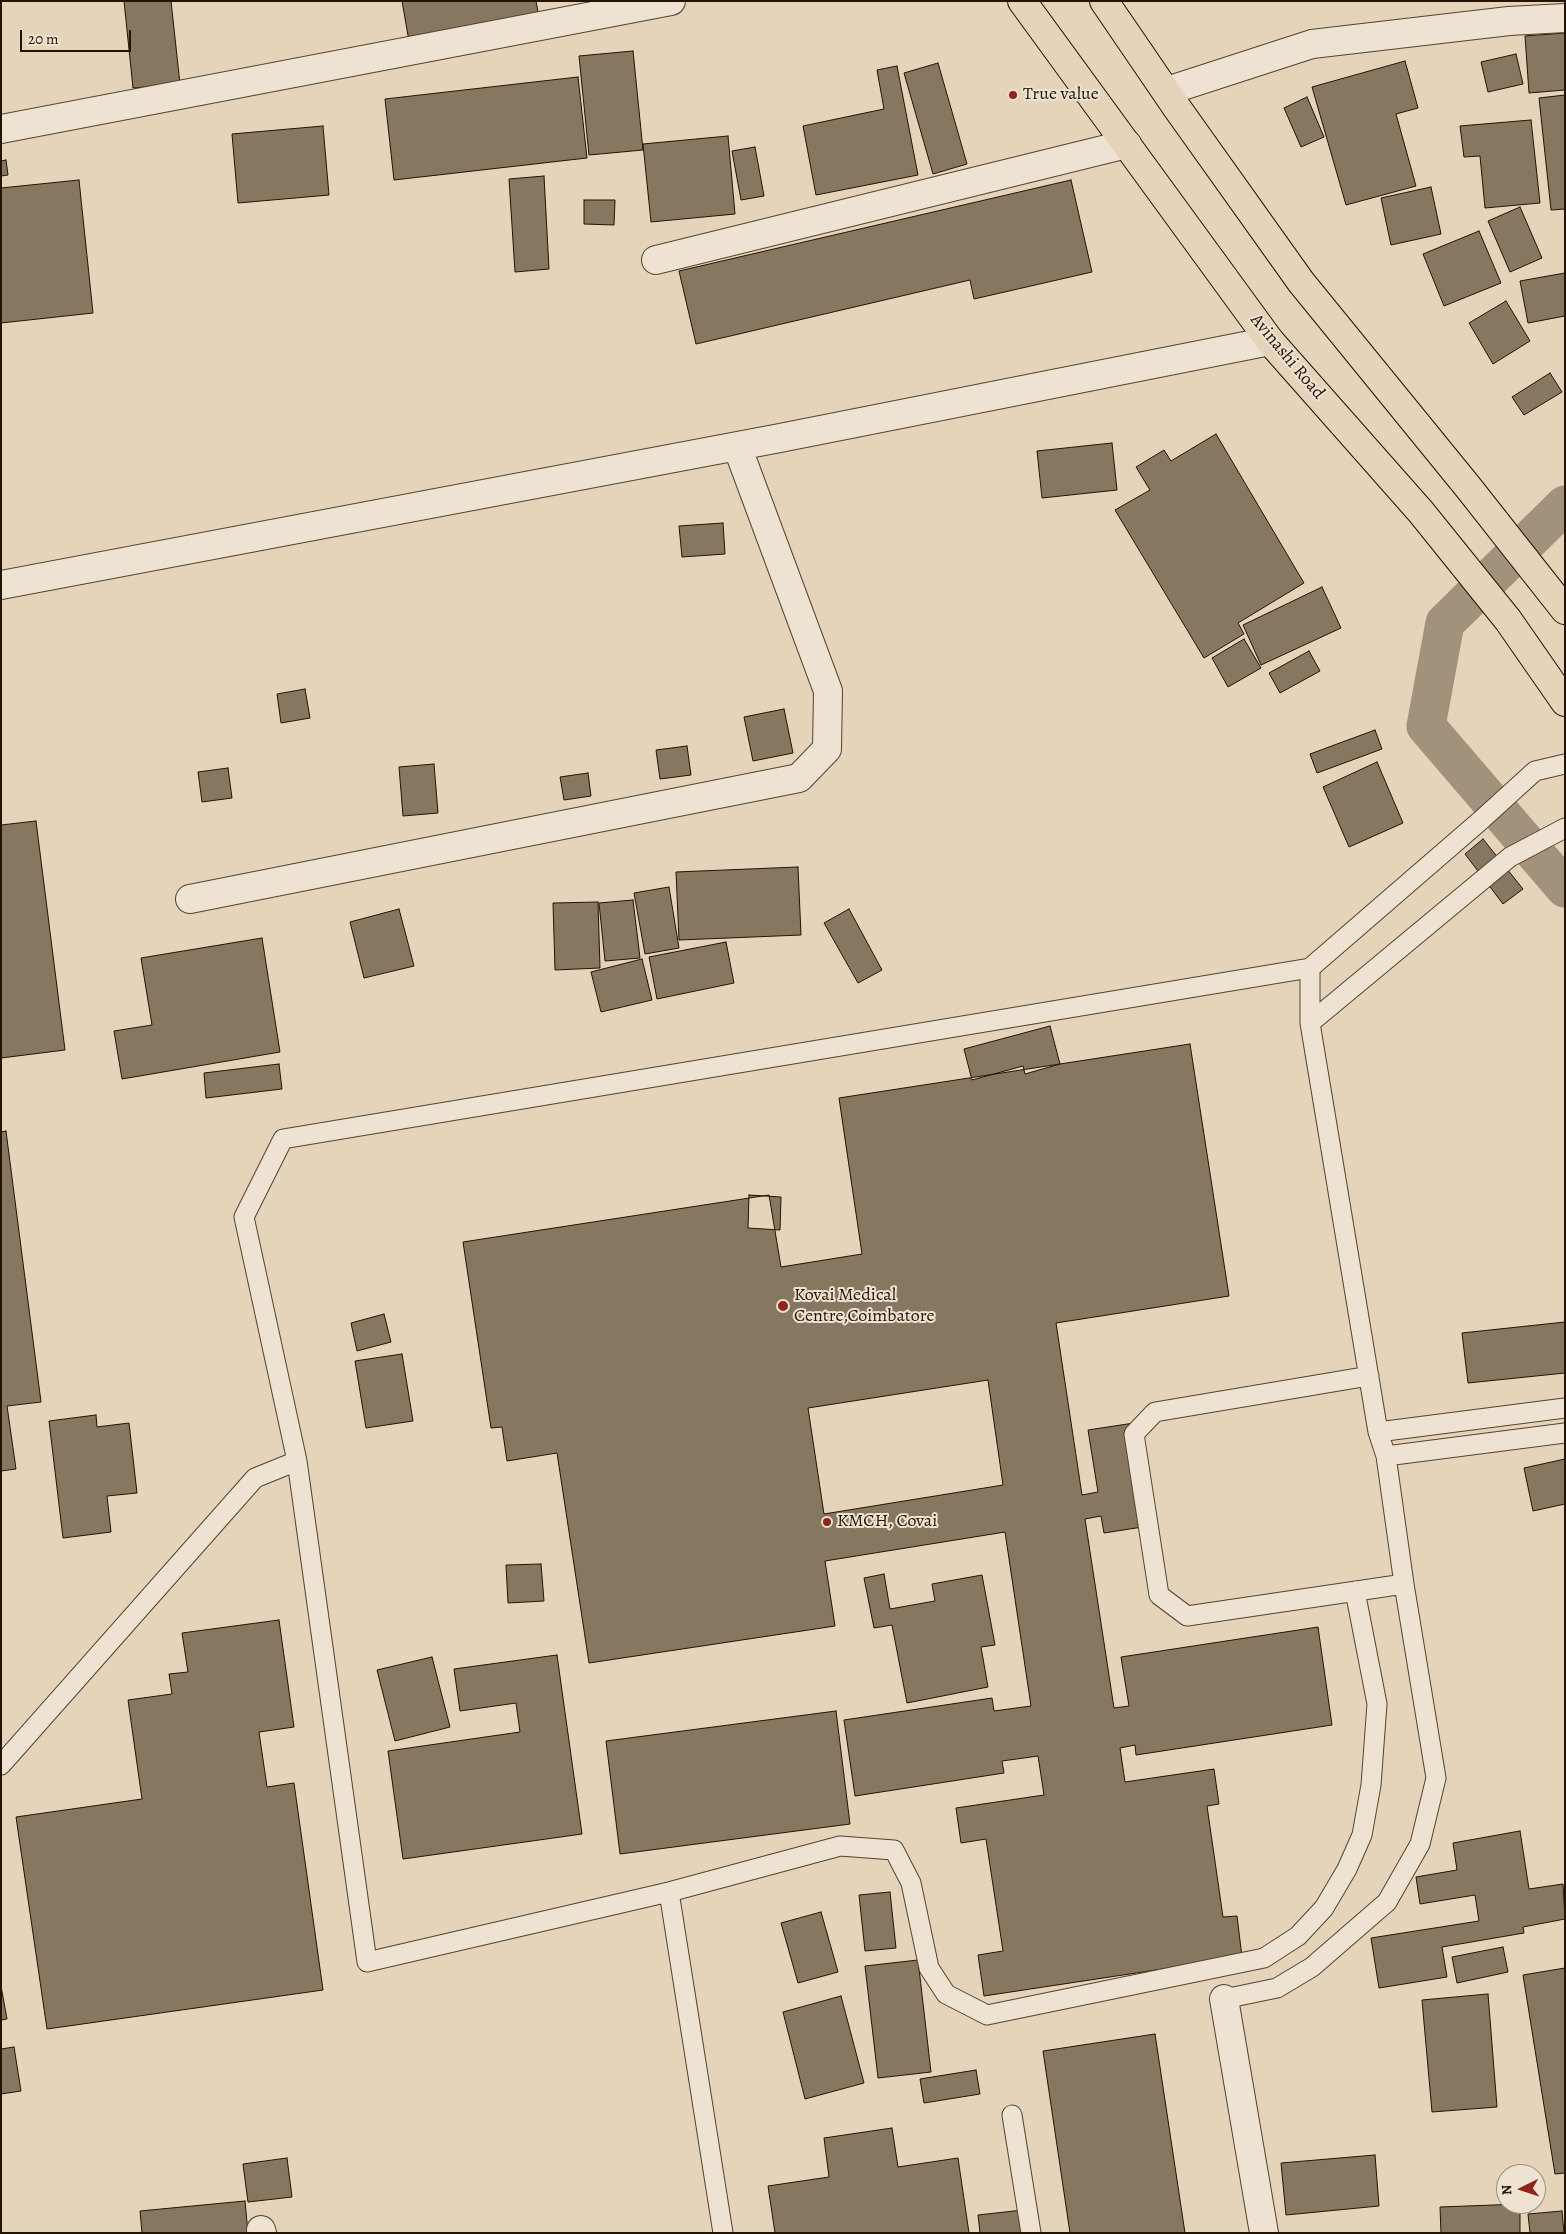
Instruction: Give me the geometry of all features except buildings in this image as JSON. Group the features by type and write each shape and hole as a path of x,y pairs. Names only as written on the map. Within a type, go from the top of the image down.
{"main road":[{"name":"Avinashi Road","path":"1022,1 1270,341 1421,512 1508,620 1565,702"},
{"path":"1104,1 1177,108 1301,282 1468,487 1560,606"}],"street":[{"path":"1,129 670,1"},
{"path":"1167,91 1312,44 1509,20 1565,18"},
{"path":"656,260 1127,144"},
{"path":"1,585 737,446 1270,341"},
{"path":"190,899 799,778 827,749 828,691 737,446"},
{"path":"1224,1999 1264,2233"}],"lane":[{"path":"1355,1591 1377,1704 1371,1785 1362,1836 1348,1869 1324,1908 1298,1936 1264,1958 987,2015 946,1994 929,1968 911,1884 894,1850 840,1846 669,1892 367,1962 297,1461 244,1217 283,1139 1310,968 1535,771 1565,764"},
{"path":"1310,1023 1510,857 1565,828"},
{"path":"1224,1999 1277,1988 1312,1967 1387,1902 1420,1844 1436,1778 1404,1584 1386,1456 1378,1432 1310,1023 1310,968"},
{"path":"1369,1376 1155,1412 1134,1434 1158,1595 1187,1616 1404,1584"},
{"path":"1378,1432 1565,1408"},
{"path":"1386,1456 1565,1434"},
{"path":"1,1765 255,1478 297,1461"},
{"path":"669,1892 722,2233"},
{"path":"1012,2116 1031,2233"}],"waterway":[{"path":"1565,505 1445,623 1426,726 1565,888"}],"place":[{"name":"True value","path":"1013,95"},
{"name":"Kovai Medical Centre,Coimbatore","path":"783,1306"},
{"name":"KMCH, Covai","path":"827,1522"}]}
